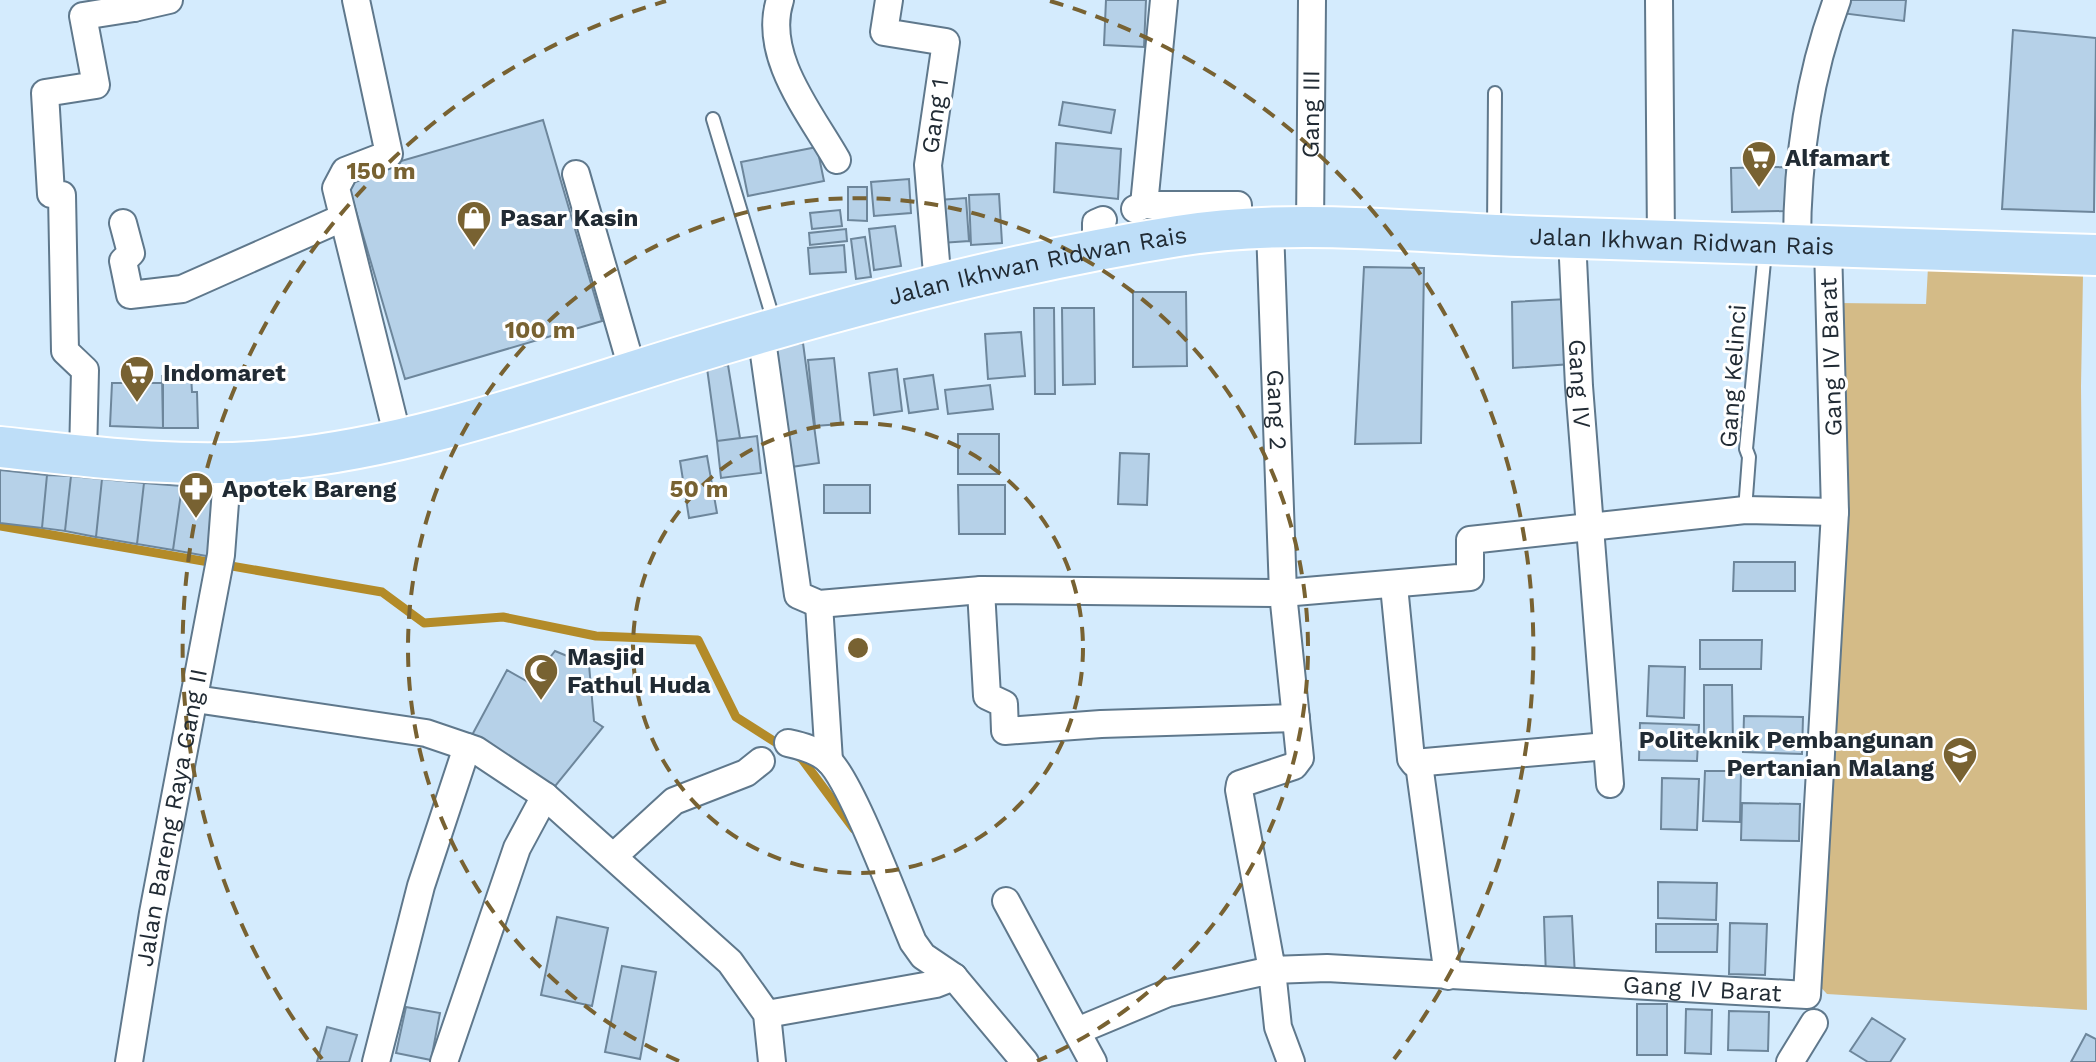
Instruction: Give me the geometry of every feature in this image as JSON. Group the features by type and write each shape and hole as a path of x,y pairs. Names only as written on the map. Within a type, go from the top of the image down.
{"main road":[{"name":"Jalan Ikhwan Ridwan Rais","path":"0,447 83,457 228,463 292,458 398,438 503,411 768,331 938,286 1099,235 1310,228 2096,255"}],"street":[{"path":"83,457 85,370 65,351 62,195 51,194 45,93 96,85 83,16 133,4 169,0"},
{"path":"356,0 389,154 345,171 339,179 340,208 398,438"},
{"path":"780,0 776,35 781,60 837,160"},
{"name":"Gang 1","path":"889,0 884,32 946,42 928,165 938,286"},
{"path":"1164,0 1140,207 1238,205 1254,228"},
{"name":"Gang III","path":"1310,228 1312,0"},
{"path":"1659,0 1661,241"},
{"name":"Gang IV Barat","path":"1077,1031 1168,993 1272,970 1327,968 1807,995 1835,512 1797,245 1802,148 1816,70 1837,0"},
{"path":"576,174 633,372"},
{"path":"123,223 131,253 123,261 130,295 182,289 340,208"},
{"name":"Gang 2","path":"1254,228 1283,593"},
{"name":"Gang IV","path":"1572,238 1579,386 1610,784"},
{"path":"768,331 798,595 819,604 981,590 1283,593 1394,586 1470,577 1470,540 1745,510 1835,512"},
{"name":"Jalan Bareng Raya Gang II","path":"129,1062 153,913 220,563 228,463"},
{"path":"1394,586 1411,759 1419,764 1607,746"},
{"path":"981,590 987,696 1004,704 1005,731 1101,724 1296,718"},
{"path":"1283,593 1299,762 1245,782 1239,790 1272,970 1278,1027 1291,1062"},
{"path":"819,604 829,761"},
{"path":"195,699 426,733 467,747 545,796 730,962 767,1014 772,1062"},
{"path":"376,1062 421,886 467,747"},
{"path":"614,856 674,801 746,773 775,752 807,748 829,761 845,787 913,942 945,980 1025,1062"},
{"path":"1419,764 1448,976"},
{"path":"444,1062 511,863 545,796"},
{"path":"1006,901 1093,1062"},
{"path":"767,1014 945,980"},
{"path":"1790,1062 1814,1023"}],"lane":[{"path":"1493,235 1495,93"},
{"path":"713,119 768,331"},
{"name":"Gang Kelinci","path":"1745,510 1749,457 1746,449 1797,245"}],"shaded area":[{"name":"Politeknik Pembangunan Pertanian Malang","path":"1928,267 2083,275 2081,386 2087,1010 1827,994 1814,980 1837,303 1926,304"}],"building":[{"path":"1106,0 1146,0 1144,47 1104,45"},
{"path":"1843,0 1906,0 1904,21 1841,13"},
{"path":"2013,30 2096,38 2094,212 2002,209"},
{"path":"1063,102 1115,110 1111,133 1059,125"},
{"name":"Pasar Kasin","path":"543,120 602,321 405,379 346,177"},
{"path":"1056,143 1121,149 1118,199 1054,192"},
{"path":"817,147 824,181 748,196 741,162"},
{"name":"Alfamart","path":"1786,167 1786,211 1732,212 1731,168"},
{"path":"909,179 911,213 874,216 871,182"},
{"path":"848,187 867,187 867,221 848,220"},
{"path":"999,194 1002,243 971,245 969,195"},
{"path":"966,198 969,241 941,243 938,200"},
{"path":"840,210 842,226 812,229 810,213"},
{"path":"895,226 901,266 874,270 869,229"},
{"path":"846,229 847,241 810,245 809,233"},
{"path":"865,237 871,277 856,279 851,239"},
{"path":"844,245 846,272 810,274 808,248"},
{"path":"1364,267 1424,268 1421,443 1355,444"},
{"path":"1133,292 1186,292 1187,366 1133,367"},
{"path":"1568,299 1572,364 1513,368 1512,302"},
{"path":"1034,308 1054,308 1055,394 1035,394"},
{"path":"1062,308 1094,308 1095,384 1063,385"},
{"path":"1021,332 1025,376 988,379 985,334"},
{"path":"803,343 819,463 791,467 775,346"},
{"path":"834,358 841,424 815,426 808,360"},
{"path":"728,365 740,438 717,441 707,368"},
{"path":"897,369 902,411 874,415 869,373"},
{"path":"191,375 192,392 197,392 198,428 163,428 162,376"},
{"path":"933,375 938,409 909,413 904,379"},
{"name":"Indomaret","path":"112,383 163,383 163,428 110,426"},
{"path":"990,385 993,409 948,414 945,390"},
{"path":"958,434 999,434 999,474 958,474"},
{"path":"757,436 761,473 721,478 717,441"},
{"path":"1120,453 1149,454 1147,505 1118,504"},
{"path":"707,456 717,513 689,518 680,461"},
{"path":"0,470 47,475 42,528 0,523"},
{"path":"47,475 71,476 65,531 42,528"},
{"path":"71,476 102,479 96,537 65,531"},
{"path":"102,479 144,483 137,544 96,537"},
{"path":"144,483 182,486 173,550 137,544"},
{"path":"824,485 870,485 870,513 824,513"},
{"path":"958,485 1005,485 1005,534 959,534"},
{"name":"Apotek Bareng","path":"182,486 218,489 212,557 173,550"},
{"path":"1734,562 1795,562 1795,591 1733,591"},
{"path":"1700,640 1762,640 1761,669 1700,669"},
{"name":"Masjid Fathul Huda","path":"555,651 589,665 594,721 603,727 552,790 471,737 507,670 530,683"},
{"path":"1649,666 1685,667 1684,718 1647,716"},
{"path":"1704,685 1732,685 1733,745 1704,745"},
{"path":"1744,716 1803,717 1802,754 1743,752"},
{"path":"1640,723 1699,725 1697,761 1639,760"},
{"path":"1705,771 1741,771 1740,822 1703,821"},
{"path":"1662,778 1699,779 1697,830 1661,829"},
{"path":"1742,803 1800,804 1799,841 1741,840"},
{"path":"1658,882 1717,883 1716,920 1658,918"},
{"path":"1572,916 1575,977 1546,978 1544,917"},
{"path":"557,917 608,928 592,1006 541,995"},
{"path":"1730,923 1767,924 1765,975 1729,974"},
{"path":"1656,924 1718,924 1717,952 1656,952"},
{"path":"622,966 656,972 640,1059 605,1052"},
{"path":"1637,1004 1667,1004 1667,1055 1637,1055"},
{"path":"406,1007 440,1013 431,1060 396,1053"},
{"path":"1686,1009 1712,1010 1711,1054 1685,1053"},
{"path":"1729,1011 1769,1012 1768,1051 1728,1050"},
{"path":"1872,1018 1905,1039 1890,1062 1868,1062 1850,1051"},
{"path":"327,1027 357,1035 349,1062 317,1062"},
{"path":"2086,1034 2096,1039 2096,1062 2071,1062"}],"waterway":[{"path":"0,526 382,592 424,623 503,617 596,636 698,640 736,717 802,759 854,829"}],"place":[{"name":"Alfamart","path":"1759,189"},
{"name":"Pasar Kasin","path":"474,249"},
{"name":"Indomaret","path":"137,404"},
{"name":"Apotek Bareng","path":"196,520"},
{"name":"Masjid Fathul Huda","path":"541,702"},
{"name":"Politeknik Pembangunan Pertanian Malang","path":"1960,785"}]}
